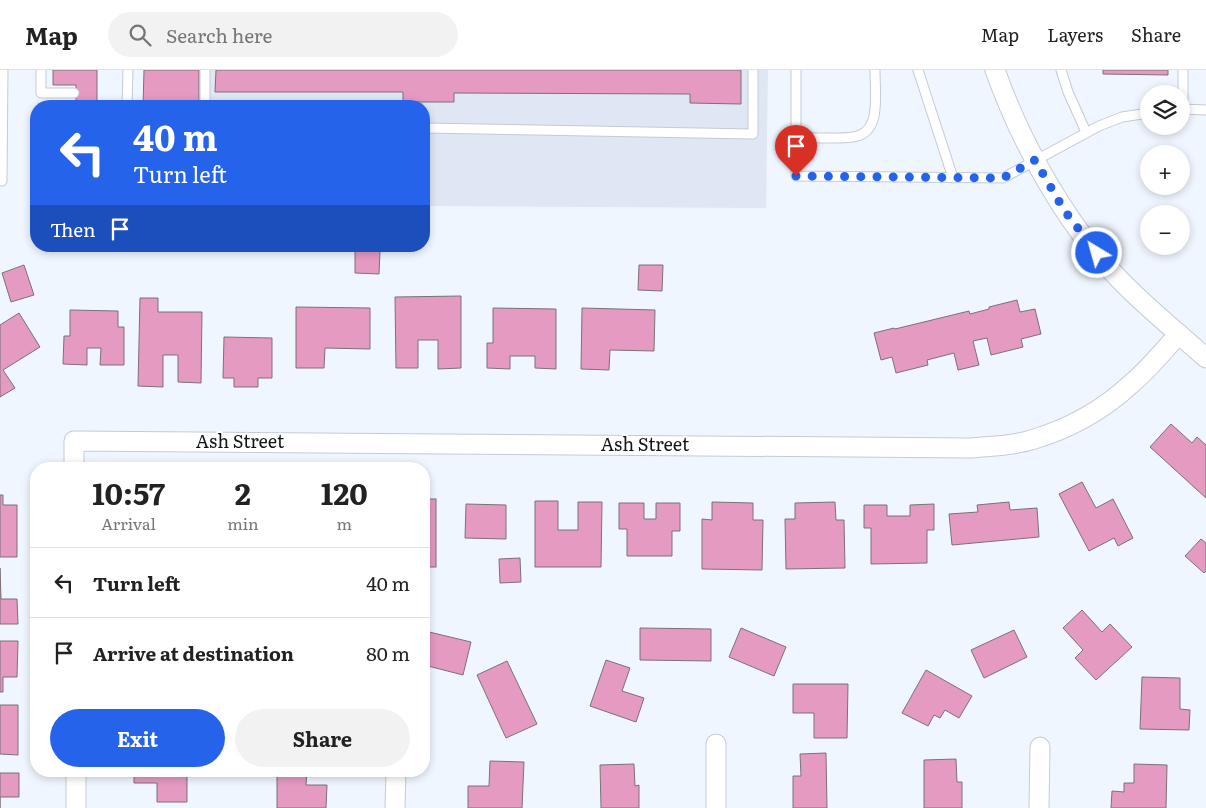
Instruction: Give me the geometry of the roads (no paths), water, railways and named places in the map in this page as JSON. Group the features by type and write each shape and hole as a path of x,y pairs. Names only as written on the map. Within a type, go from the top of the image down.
{"street":[{"path":"995,70 1014,119 1064,210 1097,253 1134,294 1206,358"},
{"name":"Ash Street","path":"74,462 74,441 961,448 999,446 1031,440 1085,418 1109,403 1133,383 1179,334"},
{"path":"716,744 716,808"},
{"path":"1039,808 1040,747"},
{"path":"76,777 76,808"},
{"path":"395,808 396,777"}],"lane":[{"path":"0,181 2,181 3,70"},
{"path":"41,70 41,93 74,93"},
{"path":"127,100 128,70"},
{"path":"205,70 205,100"},
{"path":"430,128 753,134 753,70"},
{"path":"796,70 796,176 1003,178 1086,132 1122,117 1140,114"},
{"path":"796,137 849,138 860,136 866,132 871,126 875,111 876,70"},
{"path":"918,70 953,178"},
{"path":"1061,70 1068,92 1086,132"},
{"path":"1183,70 1183,85"},
{"path":"1190,109 1206,110"}]}
